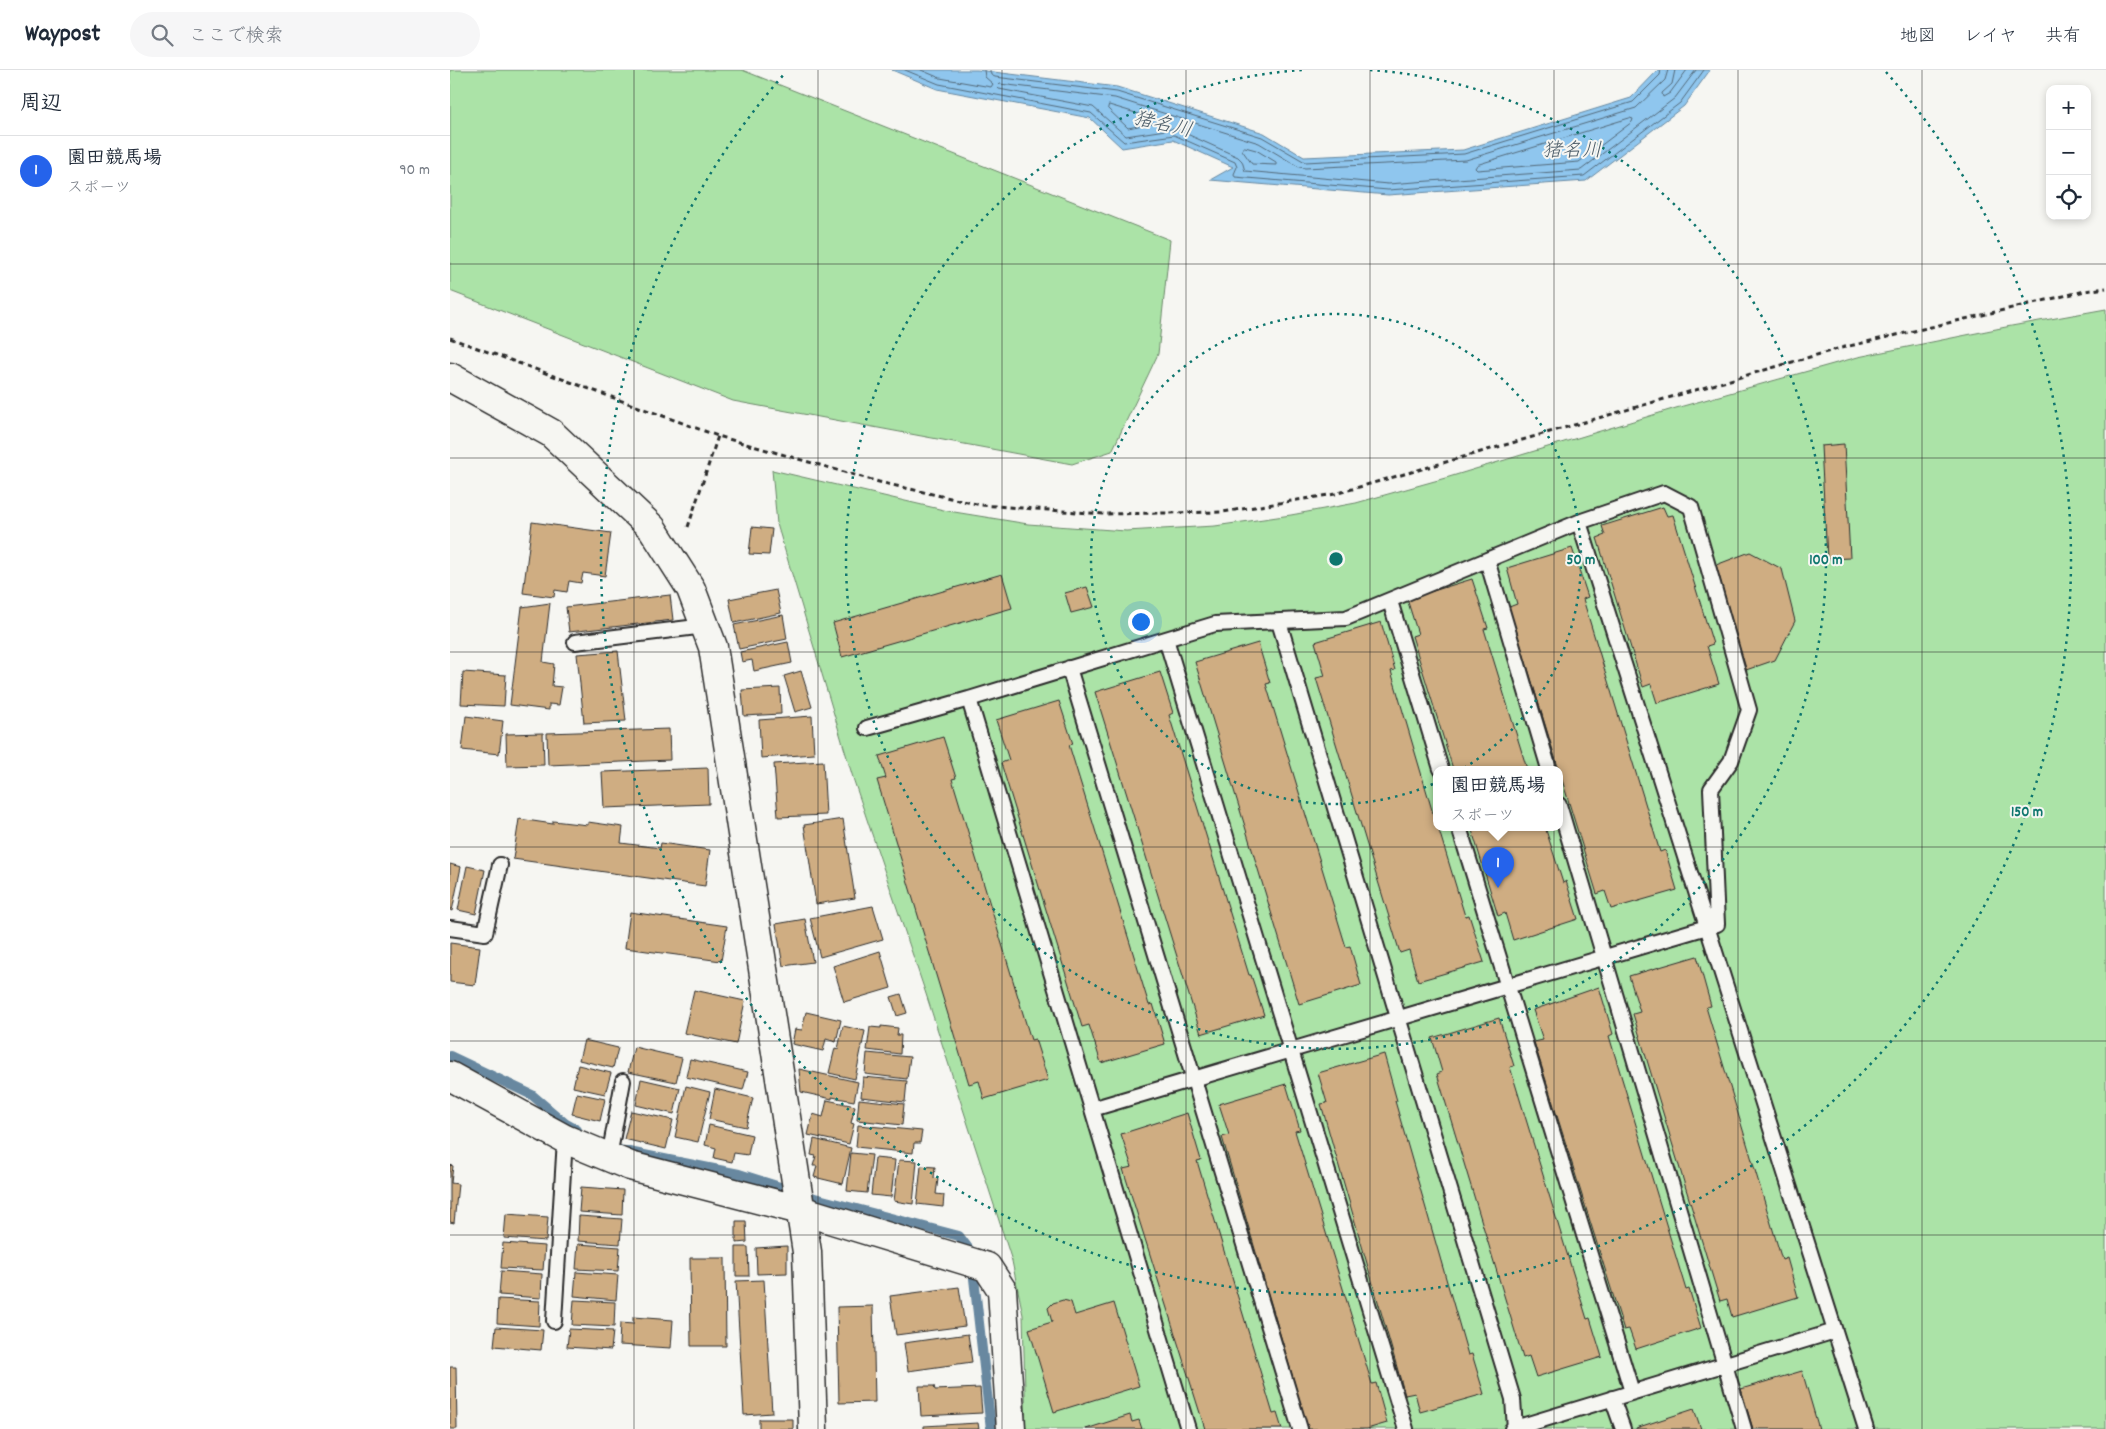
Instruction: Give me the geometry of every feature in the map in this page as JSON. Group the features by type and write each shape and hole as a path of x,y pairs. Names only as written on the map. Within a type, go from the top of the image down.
{"street":[{"path":"450,377 551,433 652,528 691,589 713,647 807,1252 814,1429"},
{"path":"450,1076 565,1139 630,1166 800,1210 987,1267 1002,1290 1011,1429"}],"lane":[{"path":"867,728 1215,624 1346,618 1579,522 1664,493 1691,507 1749,710 1731,761 1710,788 1717,924 1092,1109"},
{"path":"1579,522 1866,1429"},
{"path":"1487,560 1547,766"},
{"path":"1390,600 1440,766"},
{"path":"1279,622 1513,1399 1514,1429 1835,1331"},
{"path":"575,642 705,626"},
{"path":"1166,639 1406,1429"},
{"path":"1070,668 1300,1429"},
{"path":"969,699 1188,1429"},
{"path":"1563,820 1744,1429"},
{"path":"1460,831 1632,1392"},
{"path":"450,928 485,933 500,865"},
{"path":"609,1157 623,1081"},
{"path":"554,1322 565,1139"},
{"path":"1612,1398 1623,1429"}],"path":[{"path":"450,338 718,436 879,482 981,505 1104,514 1223,512 1335,494 1842,348 2085,291 2106,288"},
{"path":"688,527 718,436"}],"green space":[{"path":"450,70 742,70 1170,240 1158,354 1112,451 1072,464 733,401 450,291"},
{"path":"2106,309 2106,1429 1026,1429 1023,1315 1012,1261 926,994 854,781 777,524 772,470 948,511 1028,524 1126,531 1215,526 1356,503 1449,477 1676,408 1858,357"}],"water":[{"name":"猪名川","path":"892,70 977,70 1117,87 1264,133 1304,157 1463,150 1631,98 1658,70 1710,70 1684,106 1586,181 1388,195 1210,180 1233,167 1173,140 1122,148 1090,118 937,89"}],"building":[{"path":"1844,444 1850,558 1827,559 1821,446"},
{"path":"1663,507 1667,516 1673,515 1713,644 1707,646 1719,684 1657,703 1651,684 1643,687 1597,538 1605,535 1602,526"},
{"path":"532,522 611,533 605,576 583,573 581,583 569,581 567,592 555,590 554,597 523,593"},
{"path":"752,527 772,529 769,555 749,554"},
{"path":"1572,548 1588,597 1583,599 1660,852 1665,850 1677,890 1611,909 1605,891 1597,894 1563,783 1563,766 1558,766 1509,607 1517,604 1507,568"},
{"path":"1750,552 1782,569 1795,621 1775,660 1746,670 1716,565"},
{"path":"1002,574 1012,608 842,657 833,623"},
{"path":"1472,579 1488,628 1484,629 1526,766 1452,766 1412,636 1418,634 1407,599"},
{"path":"1087,587 1094,607 1071,613 1065,593"},
{"path":"776,590 781,613 734,623 729,599"},
{"path":"670,595 673,620 569,632 566,607"},
{"path":"550,603 543,662 554,664 552,686 562,687 559,705 549,704 549,710 510,705 522,607"},
{"path":"783,615 787,639 739,649 734,625"},
{"path":"1381,622 1395,670 1391,671 1433,813 1433,831 1439,831 1465,916 1469,915 1484,962 1418,981 1409,950 1400,953 1316,678 1325,676 1315,642"},
{"path":"788,642 792,663 754,671 752,660 742,662 740,652"},
{"path":"1258,643 1270,683 1266,684 1346,947 1350,946 1361,985 1299,1004 1195,662"},
{"path":"618,651 626,721 584,723 577,654"},
{"path":"801,671 812,707 795,712 784,676"},
{"path":"463,672 506,675 504,706 461,704"},
{"path":"1160,672 1173,713 1169,715 1249,975 1251,975 1264,1015 1201,1034 1095,692"},
{"path":"780,688 781,714 744,716 742,690"},
{"path":"1059,701 1073,744 1069,745 1149,1005 1153,1004 1165,1044 1101,1063 1089,1025 1082,1027 1001,763 1009,760 996,720"},
{"path":"466,716 503,721 499,754 462,750"},
{"path":"812,716 814,754 761,758 759,720"},
{"path":"669,729 670,760 548,765 547,733"},
{"path":"543,733 544,765 507,766 506,734"},
{"path":"943,737 956,778 952,779 1031,1040 1035,1039 1048,1080 984,1099 979,1081 969,1084 877,780 886,778 879,756"},
{"path":"823,761 826,815 778,817 774,764"},
{"path":"708,768 709,804 604,808 602,772"},
{"path":"519,819 553,824 553,821 588,825 588,822 623,827 621,843 660,848 661,843 710,850 705,886 513,859"},
{"path":"843,819 855,898 816,904 804,825"},
{"path":"1472,831 1546,831 1563,883 1566,881 1578,919 1513,940 1505,913 1498,916"},
{"path":"450,864 461,867 452,911 450,910"},
{"path":"467,866 485,870 476,914 458,910"},
{"path":"873,906 883,939 820,957 810,918"},
{"path":"630,912 727,926 721,961 625,948"},
{"path":"805,919 813,962 783,966 776,924"},
{"path":"450,943 480,947 475,985 450,982"},
{"path":"880,951 891,988 844,1002 833,966"},
{"path":"1697,956 1711,1006 1706,1007 1782,1260 1787,1258 1798,1297 1732,1317 1727,1299 1720,1301 1633,1014 1640,1012 1629,976"},
{"path":"1599,987 1613,1034 1609,1036 1686,1290 1689,1289 1701,1328 1636,1349 1629,1329 1624,1330 1534,1042 1543,1040 1533,1010"},
{"path":"694,990 745,1001 736,1044 684,1033"},
{"path":"901,994 907,1013 897,1016 891,997"},
{"path":"806,1012 841,1020 836,1042 826,1039 823,1051 792,1044 795,1029 802,1030"},
{"path":"1499,1018 1514,1066 1510,1067 1587,1319 1590,1318 1602,1357 1536,1377 1529,1356 1523,1358 1437,1074 1442,1072 1432,1038"},
{"path":"843,1026 865,1031 855,1079 829,1073 835,1048 838,1049"},
{"path":"881,1026 898,1028 897,1035 901,1035 900,1054 867,1050 870,1027 881,1028"},
{"path":"584,1040 618,1048 613,1068 579,1060"},
{"path":"634,1047 682,1058 676,1082 628,1072"},
{"path":"867,1053 910,1057 907,1079 865,1074"},
{"path":"1384,1054 1397,1101 1395,1101 1468,1355 1472,1354 1484,1394 1420,1412 1415,1393 1405,1395 1321,1104 1327,1103 1318,1073"},
{"path":"690,1059 748,1072 743,1090 686,1077"},
{"path":"578,1065 611,1073 605,1094 573,1087"},
{"path":"799,1069 858,1082 854,1101 832,1097 832,1099 801,1092"},
{"path":"863,1077 907,1081 905,1102 861,1097"},
{"path":"641,1079 680,1088 674,1114 636,1105"},
{"path":"1286,1084 1300,1130 1295,1131 1372,1384 1376,1383 1387,1423 1367,1429 1308,1429 1222,1137 1229,1135 1219,1104"},
{"path":"686,1086 710,1092 698,1142 675,1137"},
{"path":"715,1089 753,1098 746,1127 709,1119"},
{"path":"577,1093 605,1099 600,1121 572,1114"},
{"path":"859,1099 904,1104 902,1125 857,1120"},
{"path":"827,1100 855,1106 851,1123 854,1124 849,1144 808,1135 813,1114 823,1117"},
{"path":"631,1111 673,1120 666,1149 624,1139"},
{"path":"1187,1113 1201,1160 1197,1161 1273,1414 1277,1413 1282,1429 1205,1429 1123,1169 1132,1167 1121,1134"},
{"path":"709,1125 752,1135 748,1155 734,1153 732,1162 714,1158 716,1148 705,1145"},
{"path":"858,1125 922,1131 920,1143 914,1143 913,1153 856,1147"},
{"path":"814,1139 851,1148 843,1184 814,1177 817,1166 813,1166 816,1156 811,1155"},
{"path":"851,1153 872,1155 867,1193 847,1191"},
{"path":"875,1158 895,1160 891,1197 871,1195"},
{"path":"899,1160 917,1161 913,1204 894,1201"},
{"path":"450,1165 453,1166 451,1183 458,1184 454,1223 450,1222"},
{"path":"921,1166 935,1167 934,1178 938,1179 936,1194 944,1195 943,1207 917,1204"},
{"path":"581,1187 623,1190 622,1215 579,1212"},
{"path":"506,1214 548,1217 546,1241 504,1238"},
{"path":"579,1216 622,1219 620,1244 578,1241"},
{"path":"736,1221 746,1221 747,1242 736,1243"},
{"path":"503,1243 545,1246 543,1270 501,1268"},
{"path":"578,1244 620,1247 618,1271 576,1269"},
{"path":"787,1246 787,1273 757,1274 756,1248"},
{"path":"736,1247 748,1247 749,1276 736,1276"},
{"path":"690,1258 725,1258 726,1346 691,1346"},
{"path":"501,1271 542,1274 541,1298 499,1295"},
{"path":"576,1272 618,1275 616,1300 574,1296"},
{"path":"764,1280 772,1413 744,1415 736,1281"},
{"path":"959,1287 965,1326 896,1335 890,1296"},
{"path":"498,1299 540,1301 539,1326 497,1323"},
{"path":"574,1300 615,1302 614,1327 572,1325"},
{"path":"1063,1300 1071,1302 1075,1315 1114,1303 1139,1386 1054,1412 1029,1329 1052,1322 1048,1308 1053,1303"},
{"path":"873,1306 875,1402 839,1403 837,1307"},
{"path":"633,1317 673,1320 671,1348 619,1345 620,1323 633,1324"},
{"path":"496,1327 543,1330 541,1350 494,1346"},
{"path":"569,1329 613,1331 611,1350 567,1347"},
{"path":"968,1334 972,1362 908,1371 904,1343"},
{"path":"450,1367 456,1367 457,1429 450,1429"},
{"path":"1802,1371 1819,1429 1753,1429 1741,1389"},
{"path":"919,1386 934,1386 935,1390 980,1388 982,1413 921,1416"},
{"path":"1694,1409 1701,1429 1636,1429 1636,1428"},
{"path":"1130,1415 1132,1422 1139,1420 1142,1429 1086,1429"},
{"path":"759,1419 793,1419 793,1429 759,1429"},
{"path":"978,1423 979,1429 924,1429 924,1426"}],"waterway":[{"path":"450,1056 532,1095 566,1124 577,1130"},
{"path":"619,1150 739,1174 815,1198 959,1236 971,1252 991,1429"}],"place":[{"name":"園田競馬場","path":"1498,888"}]}
